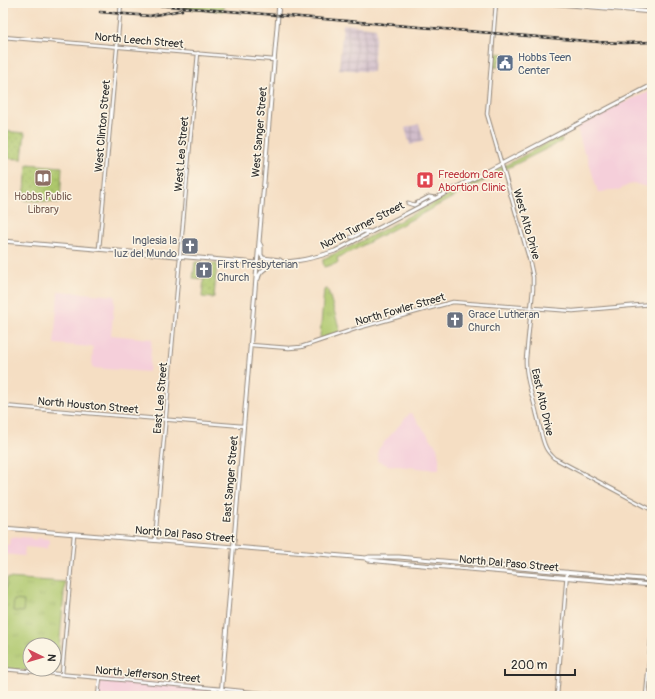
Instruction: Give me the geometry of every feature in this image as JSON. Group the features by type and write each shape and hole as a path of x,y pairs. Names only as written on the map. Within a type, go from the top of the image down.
{"main road":[{"name":"West Sanger Street","path":"257,263 279,3"},
{"path":"547,3 652,12"},
{"name":"North Turner Street","path":"3,241 257,263 283,263 322,256 335,251 652,85"},
{"path":"408,202 414,205 429,197 435,198"},
{"path":"351,237 364,231 370,232"},
{"path":"259,241 261,246 261,255 263,258 280,260 283,263"},
{"name":"East Sanger Street","path":"221,696 257,263"},
{"path":"254,300 256,298 259,275 261,271 268,267 271,263"},
{"name":"North Dal Paso Street","path":"3,528 366,558 368,560 652,585"},
{"name":"North Dal Paso Street","path":"366,558 369,556 399,558 652,580"}],"street":[{"name":"West Clinton Street","path":"98,250 121,3"},
{"name":"West Alto Drive","path":"496,3 487,114 532,270 533,289 531,308"},
{"name":"North Leech Street","path":"3,37 274,60"},
{"name":"West Lea Street","path":"180,257 198,53"},
{"name":"East Lea Street","path":"155,540 180,257"},
{"name":"North Fowler Street","path":"250,344 289,348 301,347 358,328 453,302 574,311 652,304"},
{"name":"East Alto Drive","path":"531,308 526,370 544,444 554,458 652,510"},
{"name":"North Houston Street","path":"3,406 243,426"},
{"path":"62,674 74,534"},
{"path":"557,696 567,572"},
{"path":"646,696 652,629"},
{"name":"North Jefferson Street","path":"3,669 22,671"},
{"name":"North Jefferson Street","path":"62,674 292,696"},
{"path":"98,696 100,678"}],"shaded area":[{"path":"343,24 376,28 373,72 339,69"},
{"path":"652,88 652,190 633,183 618,190 598,192 577,128 606,114 620,104 649,92 649,89"},
{"path":"419,124 424,141 410,145 405,128"},
{"path":"59,291 115,296 111,335 152,339 149,372 92,368 93,347 54,344"},
{"path":"410,413 437,447 439,458 438,470 388,465 377,461 378,450 380,447"},
{"path":"10,537 31,538 36,540 36,538 49,539 50,545 47,544 47,549 25,547 24,556 3,554 3,544 9,545"},
{"path":"100,678 240,691 240,696 98,696"}],"green space":[{"path":"131,3 224,3 223,11"},
{"path":"495,53 505,54 504,60 499,60 498,67 493,67"},
{"path":"3,131 25,133 22,159 3,158"},
{"path":"559,137 562,141 337,258 338,263 324,267 323,259 354,245"},
{"path":"28,164 62,167 59,203 24,200"},
{"path":"195,262 217,264 213,298 202,297 204,279 193,278"},
{"path":"325,289 328,290 340,331 339,333 322,339 320,337"},
{"path":"7,578 65,582 60,637 22,637 22,670 3,669 3,596"},
{"path":"14,600 24,601 23,612 13,611"}],"railway":[{"path":"132,3 599,42 652,42"},
{"path":"100,12 150,16 182,10"}],"place":[{"name":"Hobbs Teen Center","path":"505,63"},
{"name":"Hobbs Public Library","path":"43,178"},
{"name":"Freedom Care Abortion Clinic","path":"425,180"},
{"name":"Inglesia la luz del Mundo","path":"190,246"},
{"name":"First Presbyterian Church","path":"204,270"},
{"name":"Grace Lutheran Church","path":"455,320"}]}
